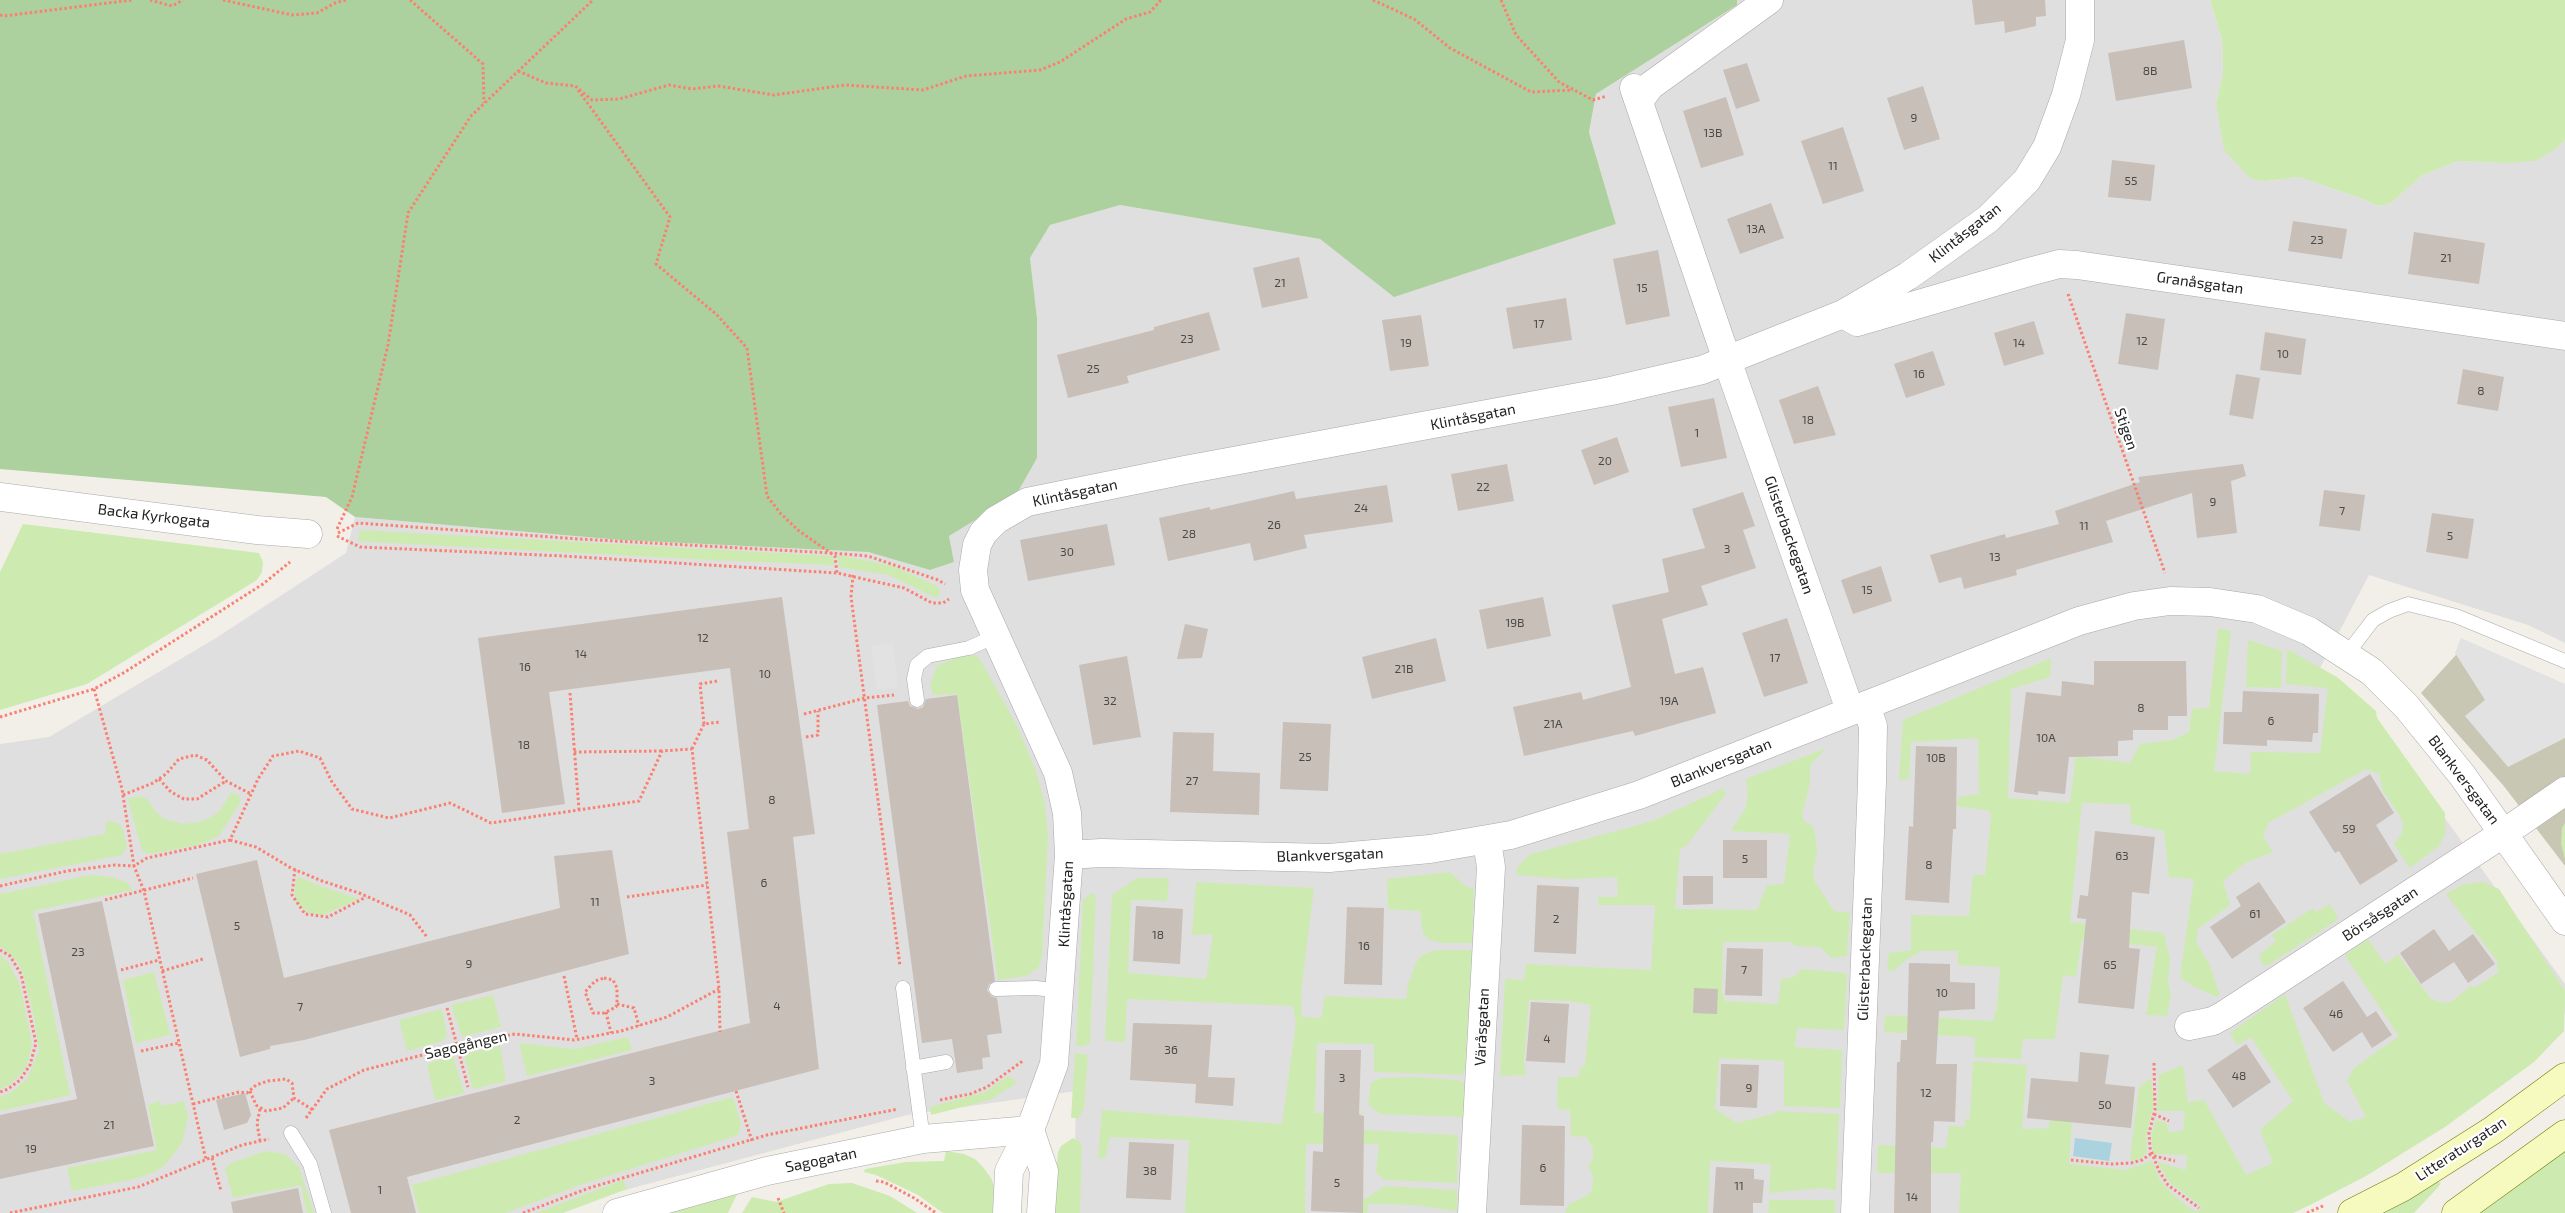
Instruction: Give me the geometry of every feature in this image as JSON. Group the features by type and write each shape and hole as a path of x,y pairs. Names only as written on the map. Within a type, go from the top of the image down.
{"street":[{"path":"1727,360 1636,94 1650,86 1769,0"},
{"name":"Klintåsgatan","path":"1007,1213 1009,1171 1030,1130 1054,1064 1069,855 1067,813 1058,773 998,635 975,590 973,570 977,545 983,533 996,520 1027,502 1185,470 1611,391 1702,370 1843,314 1908,276 1988,219 2027,180 2047,147 2066,95 2080,40 2080,0"},
{"name":"Granåsgatan","path":"1843,314 1857,322 2059,264 2077,265 2565,336"},
{"name":"Glisterbackegatan","path":"1727,360 1858,708 1873,726 1872,794 1855,1213"},
{"name":"Backa Kyrkogata","path":"0,496 257,530 308,534"},
{"name":"Blankversgatan","path":"1069,855 1102,853 1330,858 1430,849 1511,836 1639,795 2079,622 2134,606 2170,601 2210,602 2257,609 2309,631 2372,672 2407,706 2504,833 2565,921"},
{"name":"Börsåsgatan","path":"2189,1026 2213,1021 2224,1015 2504,833 2565,791"},
{"name":"Väråsgatan","path":"1472,1213 1491,867 1487,841"},
{"name":"Litteraturgatan","path":"2352,1213 2403,1187 2493,1130 2565,1077"},
{"path":"1030,1130 1044,1171 1041,1213"},
{"name":"Sagogatan","path":"617,1213 767,1171 923,1139 1030,1130"},
{"path":"2456,1213 2565,1134"}],"lane":[{"path":"2347,654 2373,620 2389,610 2408,604 2456,616 2565,661"},
{"path":"916,696 914,679 917,665 928,656 969,648 998,635"},
{"path":"903,988 923,1139"},
{"path":"996,989 1036,988 1060,991"},
{"path":"913,1068 946,1062"},
{"path":"291,1133 310,1164 324,1213"}],"path":[{"path":"0,15 132,0"},
{"path":"150,0 172,6 183,0"},
{"path":"223,0 292,15 317,13 335,3 346,0"},
{"path":"410,0 483,64 484,103"},
{"path":"335,535 352,497 388,345 408,212 471,116 593,0"},
{"path":"518,71 546,82 575,86 592,100 619,99 669,85 692,88 718,86 774,95 844,84 923,90 966,76 1040,70 1060,62 1126,19 1150,12 1161,0"},
{"path":"1373,0 1414,19 1450,48 1532,92 1573,90"},
{"path":"1501,0 1516,35 1559,82 1593,100 1636,94"},
{"path":"575,86 670,217 656,264 716,314 747,348 767,496 781,514 835,556 837,573"},
{"name":"Stigen","path":"2059,264 2166,576 2170,601"},
{"path":"358,523 579,539 868,556 938,580 946,585 952,597 943,603 932,603 904,588 853,575 837,573 563,556 360,547 335,535 358,523"},
{"path":"0,717 94,689 126,672 263,584 297,555 308,534"},
{"path":"853,575 852,597 903,988"},
{"path":"717,681 700,684 704,724 692,749 719,989 720,1032"},
{"path":"94,689 123,795 134,866 144,891 206,1160"},
{"path":"570,693 579,810"},
{"path":"804,714 865,698 916,696"},
{"path":"806,736 818,735 818,711"},
{"path":"704,724 720,722"},
{"path":"574,752 662,752 692,749"},
{"path":"230,840 251,794 273,756 299,751 320,758 332,782 352,809 389,818 450,803 490,823 640,801 662,752"},
{"path":"123,795 159,779 179,759 195,755 207,760 226,781 251,794"},
{"path":"159,779 171,792 190,799 197,799 226,781"},
{"path":"0,886 67,871 115,865 134,866 147,858 230,840 256,847 295,869 367,896 410,915 428,937"},
{"path":"295,869 292,895 297,905 305,914 328,917 367,896"},
{"path":"105,900 193,878"},
{"path":"628,897 707,885"},
{"path":"0,950 10,956 21,974 36,1043 30,1065 20,1080 8,1089 0,1092"},
{"path":"162,971 204,959"},
{"path":"121,970 159,960"},
{"path":"564,976 577,1039"},
{"path":"604,978 613,980 617,988 616,1007 606,1012 594,1013 590,1008 585,992 589,985 604,978"},
{"name":"Sagogången","path":"291,1133 313,1110 327,1089 364,1070 457,1046 515,1034 577,1039 611,1033 667,1017 719,989"},
{"path":"617,1004 634,1008 639,1026"},
{"path":"447,1008 468,1088"},
{"path":"606,1012 611,1033"},
{"path":"140,1051 179,1042"},
{"path":"522,1213 589,1188 768,1135 970,1094 987,1086 1027,1057"},
{"path":"2154,1063 2156,1078 2154,1114 2149,1133 2152,1154 2168,1185 2199,1208"},
{"path":"193,1104 250,1091 256,1085 268,1081 286,1079 292,1083 294,1098"},
{"path":"250,1091 256,1105 266,1111 283,1108 294,1098"},
{"path":"294,1098 313,1110"},
{"path":"260,1109 257,1123 260,1141"},
{"path":"2154,1114 2169,1121"},
{"path":"10,1213 138,1187 242,1145 291,1133"},
{"path":"2070,1160 2112,1164 2131,1163 2142,1160 2152,1154 2175,1161"},
{"path":"212,1158 221,1191"}],"shaded area":[{"path":"1737,0 2210,0 2222,40 2223,73 2216,104 2267,181 2299,177 2366,200 2377,206 2391,203 2421,176 2458,161 2504,163 2557,148 2565,140 2565,643 2528,625 2369,575 2318,672 2358,698 2565,984 2565,1013 2277,1213 1074,1213 1076,1091 907,1115 576,1203 547,1213 0,1213 0,744 49,737 216,638 346,553 355,517 621,540 868,552 930,570 954,562 949,536 979,516 1037,458 1037,318 1030,258 1050,225 1120,205 1320,239 1394,296 1616,224 1589,131 1596,94 1737,5"},
{"path":"2461,638 2565,684 2565,738 2508,767 2465,716 2485,700 2455,653"},
{"path":"893,643 898,687 877,689 871,646"},
{"path":"2466,644 2565,686 2565,866 2503,785 2421,693"}],"green space":[{"path":"0,0 1737,0 1737,5 1596,94 1589,132 1616,224 1394,297 1320,239 1120,205 1050,225 1030,258 1037,318 1037,458 1016,495 949,536 954,562 930,570 868,552 621,540 355,517 326,497 0,469"},
{"path":"2210,0 2565,0 2565,140 2557,148 2535,161 2504,163 2458,161 2421,176 2391,203 2377,206 2366,200 2299,177 2267,181 2256,180 2249,177 2224,150 2216,104 2223,73 2222,40"},
{"path":"23,524 259,553 263,562 262,572 257,580 87,684 0,710 0,572"},
{"path":"360,530 833,556 835,562 833,565 711,560 358,541"},
{"path":"837,555 893,566 937,586 940,591 939,596 936,598 889,575 839,567"},
{"path":"2218,628 2231,631 2214,771 2250,774 2251,752 2320,753 2328,688 2286,684 2287,649 2337,677 2376,711 2377,718 2445,813 2445,834 2439,846 2410,868 2394,844 2402,833 2403,824 2400,816 2383,791 2379,774 2366,769 2268,823 2263,837 2273,852 2245,863 2223,881 2230,905 2198,929 2196,942 2210,965 2220,996 2214,996 2191,985 2180,977 2194,879 2169,877 2164,831 2131,824 2130,804 2082,803 2070,922 2164,933 2170,959 2168,982 2171,993 2167,1016 2146,1015 2157,947 2082,939 2076,977 2063,975 2055,1039 2023,1039 2021,1059 1974,1057 1975,1037 1884,1032 1885,1015 1993,1021 1997,1008 2000,967 1958,965 1958,951 1921,951 1907,959 1895,970 1890,971 1887,968 1889,953 1911,950 1911,915 1969,916 1973,875 1985,875 1991,817 1990,811 1956,806 1959,797 1979,794 1978,738 1911,742 1909,779 1899,780 1903,720 2051,658 2050,677 2011,689 2008,798 2070,803 2076,756 2130,763 2140,744 2172,740 2189,732 2192,709 2209,708"},
{"path":"2248,640 2282,651 2281,688 2246,687"},
{"path":"974,655 980,659 1016,724 1036,771 1045,805 1048,837 1042,956 1039,967 1026,976 998,980 957,694 933,695 930,686 937,665 962,656"},
{"path":"1827,748 1810,765 1810,783 1802,815 1804,821 1813,826 1816,839 1817,853 1813,872 1815,882 1834,911 1850,913 1847,956 1831,958 1820,947 1796,946 1789,942 1723,942 1722,992 1725,1001 1778,1004 1781,979 1794,977 1802,969 1847,973 1844,1030 1797,1028 1795,1047 1842,1050 1840,1108 1784,1106 1784,1061 1719,1058 1715,1109 1737,1123 1773,1114 1777,1111 1839,1114 1836,1190 1822,1188 1769,1193 1771,1164 1710,1161 1708,1213 1565,1213 1569,1204 1588,1195 1592,1190 1593,1176 1588,1165 1593,1160 1593,1149 1587,1137 1571,1136 1570,1110 1557,1109 1558,1077 1578,1077 1580,1069 1585,1065 1591,1005 1569,1001 1529,1000 1524,1061 1526,1075 1500,1076 1505,979 1524,980 1526,964 1651,970 1655,905 1598,905 1598,897 1618,897 1617,877 1567,879 1516,875 1518,866 1531,854 1653,821 1724,788 1725,795 1686,846 1680,849 1675,909 1757,910 1767,885 1784,884 1790,834 1731,831 1745,809 1748,794 1746,779"},
{"path":"231,793 239,795 241,801 219,836 198,845 150,854 142,851 128,799 139,796 147,799 156,812 164,819 184,824 204,821 219,812"},
{"path":"110,821 120,824 123,830 127,846 122,855 0,879 0,854 105,834 106,822"},
{"path":"2565,823 2565,859 2561,844 2562,828"},
{"path":"1450,872 1464,885 1474,889 1472,943 1442,943 1430,940 1423,934 1420,911 1388,909 1387,879"},
{"path":"90,875 112,877 128,883 132,890 33,911 70,1095 0,1111 0,1097 10,1093 27,1079 39,1051 34,1017 23,973 18,962 0,946 0,894"},
{"path":"299,877 359,899 323,915 309,913 297,903 295,896 295,883"},
{"path":"1137,878 1169,878 1167,901 1131,900 1128,973 1206,979 1213,934 1192,935 1196,882 1314,888 1301,993 1302,1017 1321,1018 1325,996 1406,999 1408,984 1416,963 1422,955 1436,950 1472,950 1465,1070 1462,1075 1374,1072 1374,1044 1317,1043 1315,1113 1362,1113 1361,1130 1458,1135 1457,1183 1384,1180 1376,1172 1379,1144 1306,1144 1305,1213 1185,1213 1189,1140 1110,1137 1105,1158 1098,1158 1102,1110 1282,1124 1296,1023 1293,1006 1127,999 1125,1042 1105,1041 1112,895"},
{"path":"2483,882 2499,889 2565,991 2564,1031 2534,1062 2445,1127 2366,1176 2312,1204 2293,1213 1959,1213 1961,1173 1877,1173 1878,1145 1946,1148 1949,1126 1965,1127 1965,1119 1970,1119 1973,1061 2027,1065 2022,1129 2049,1128 2050,1117 2072,1122 2069,1164 2126,1170 2152,1161 2160,1180 2170,1192 2193,1211 2199,1211 2201,1206 2170,1183 2157,1162 2186,1170 2187,1155 2154,1154 2153,1151 2151,1136 2156,1120 2167,1123 2168,1132 2183,1131 2185,1111 2157,1111 2159,1075 2183,1065 2188,1102 2204,1100 2246,1175 2273,1163 2260,1130 2293,1101 2251,1037 2237,1045 2230,1033 2285,994 2324,1103 2350,1122 2366,1117 2347,1081 2354,1068 2399,1036 2345,955 2368,939 2385,964 2398,955 2431,999 2444,1003 2451,1002 2471,986 2474,988 2499,972 2496,965 2498,962 2446,894 2464,884"},
{"path":"1092,893 1096,895 1090,1044 1080,1047 1076,1045 1083,900"},
{"path":"2330,904 2338,918 2334,922 2267,966 2262,964 2259,955 2276,941 2272,935 2313,908 2316,912"},
{"path":"0,955 8,962 20,985 32,1044 27,1065 22,1073 9,1085 0,1089"},
{"path":"154,972 170,1035 136,1043 123,980"},
{"path":"493,995 501,1027 462,1037 451,1005"},
{"path":"442,1009 447,1036 442,1041 407,1051 399,1020"},
{"path":"628,1037 632,1050 527,1076 519,1043 575,1049"},
{"path":"500,1046 506,1081 473,1089 464,1054"},
{"path":"1075,1053 1088,1055 1084,1108 1079,1118 1071,1118"},
{"path":"453,1056 464,1093 435,1100 427,1064"},
{"path":"1009,1076 1017,1083 990,1100 931,1115 930,1107 985,1092"},
{"path":"1412,1077 1459,1080 1464,1083 1464,1117 1380,1114 1368,1104 1371,1083 1380,1078"},
{"path":"2151,1078 2154,1105 2146,1136 2147,1151 2141,1159 2132,1161 2130,1158 2139,1087"},
{"path":"733,1097 741,1125 738,1135 580,1185 505,1213 419,1213 412,1185"},
{"path":"159,1101 162,1106 184,1101 188,1117 182,1143 166,1164 155,1172 134,1179 72,1191 67,1168 157,1150 148,1105"},
{"path":"1073,1138 1080,1142 1082,1146 1080,1213 1052,1213 1058,1152 1061,1146"},
{"path":"2565,1148 2565,1213 2477,1213"},
{"path":"266,1151 285,1154 299,1167 314,1213 307,1213 301,1185 233,1198 225,1168 231,1163"},
{"path":"946,1151 964,1154 975,1159 983,1167 995,1188 995,1213 943,1213 918,1195 876,1175 864,1172 865,1169 906,1162 944,1161"},
{"path":"623,1180 627,1189 563,1213 536,1213"},
{"path":"2437,1180 2441,1184 2414,1213 2376,1213"},
{"path":"852,1183 890,1196 917,1213 742,1213 752,1197 776,1202 829,1184"},
{"path":"1385,1186 1457,1190 1457,1211 1415,1205 1368,1204 1367,1213 1361,1213 1362,1201"},
{"path":"737,1194 728,1213 664,1213"},
{"path":"1769,1200 1835,1200 1835,1213 1768,1213"}],"water":[{"path":"2075,1138 2112,1143 2109,1161 2073,1156"}],"building":[{"path":"1972,0 2045,0 2046,16 2036,17 2036,26 2005,33 2004,21 1975,25"},
{"path":"2184,40 2192,88 2116,101 2108,53"},
{"path":"1747,63 1760,101 1736,109 1723,70"},
{"path":"1923,86 1940,139 1904,150 1887,98"},
{"path":"1726,97 1744,155 1701,168 1683,111"},
{"path":"1843,127 1864,191 1823,204 1801,141"},
{"path":"2112,160 2155,165 2151,201 2108,197"},
{"path":"1771,203 1784,238 1740,254 1727,219"},
{"path":"2293,221 2347,229 2342,259 2288,251"},
{"path":"2414,232 2485,243 2479,284 2408,274"},
{"path":"1658,250 1670,316 1626,325 1613,259"},
{"path":"1299,257 1308,298 1262,308 1253,268"},
{"path":"1566,298 1572,340 1513,349 1506,308"},
{"path":"1209,312 1220,350 1127,376 1129,383 1068,398 1057,355 1154,330 1154,327"},
{"path":"2126,313 2165,319 2158,370 2118,364"},
{"path":"1421,315 1429,366 1390,371 1382,320"},
{"path":"2034,321 2044,354 2004,366 1994,333"},
{"path":"2265,332 2306,339 2301,375 2260,370"},
{"path":"1933,351 1945,385 1906,398 1894,364"},
{"path":"2463,369 2504,377 2498,411 2457,404"},
{"path":"2236,374 2260,378 2253,419 2229,415"},
{"path":"1818,386 1836,435 1794,444 1779,400"},
{"path":"1714,398 1727,458 1681,467 1668,407"},
{"path":"1617,437 1629,472 1594,485 1581,450"},
{"path":"1507,464 1514,501 1458,511 1451,474"},
{"path":"2243,464 2246,476 2231,481 2237,533 2197,538 2192,493 2106,521 2113,542 2016,570 2017,575 1964,589 1961,577 1939,583 1930,555 2005,534 2006,538 2059,524 2055,511 2140,482 2138,477"},
{"path":"1387,485 1393,522 1304,535 1307,548 1254,561 1250,543 1168,561 1159,518 1210,507 1210,510 1294,491 1296,499"},
{"path":"2324,490 2365,495 2360,531 2319,526"},
{"path":"1743,492 1755,526 1743,530 1756,568 1701,586 1708,605 1662,619 1675,674 1703,667 1716,713 1635,736 1633,731 1524,756 1513,707 1581,692 1583,700 1631,687 1612,605 1669,592 1662,559 1705,548 1692,509"},
{"path":"2432,513 2474,519 2468,559 2426,552"},
{"path":"1107,524 1115,565 1028,581 1020,540"},
{"path":"1881,566 1892,601 1853,614 1841,580"},
{"path":"782,597 815,834 793,837 819,1069 407,1177 416,1213 351,1213 329,1130 750,1023 727,832 749,829 730,668 549,692 565,804 502,813 478,638"},
{"path":"1543,597 1551,636 1487,649 1479,610"},
{"path":"1787,618 1808,683 1764,697 1742,633"},
{"path":"1185,624 1208,629 1202,658 1177,659"},
{"path":"1436,638 1446,681 1372,699 1362,657"},
{"path":"1127,656 1141,737 1093,745 1079,665"},
{"path":"2094,661 2186,661 2187,716 2168,716 2168,730 2133,730 2133,740 2118,741 2118,756 2069,757 2065,794 2038,791 2038,795 2014,792 2026,692 2061,696 2062,681 2094,685"},
{"path":"2243,691 2319,694 2318,733 2313,733 2312,742 2267,740 2267,746 2223,744 2224,712 2242,712"},
{"path":"957,695 995,981 989,984 987,990 991,996 997,998 1002,1033 987,1035 990,1057 982,1058 983,1069 957,1073 952,1039 922,1043 877,705 908,701 910,706 918,709 923,707 926,699"},
{"path":"1283,722 1331,724 1328,791 1280,789"},
{"path":"1173,732 1214,733 1213,771 1260,773 1259,815 1170,812"},
{"path":"1916,746 1957,747 1956,829 1953,829 1949,903 1905,900 1909,826 1913,827"},
{"path":"2370,774 2394,813 2376,825 2398,861 2360,885 2339,851 2335,853 2309,812"},
{"path":"2095,831 2155,837 2149,894 2132,892 2129,948 2140,949 2134,1009 2078,1003 2086,919 2077,918 2080,895 2088,896"},
{"path":"1723,840 1767,840 1767,878 1723,878"},
{"path":"612,850 629,954 304,1040 270,1046 270,1049 240,1057 196,874 257,860 284,978 560,908 554,856"},
{"path":"1683,876 1713,876 1713,904 1683,905"},
{"path":"2259,882 2286,922 2232,959 2210,927 2241,906 2236,897"},
{"path":"1537,885 1579,887 1576,954 1534,952"},
{"path":"102,901 154,1146 0,1179 0,1115 77,1099 38,914"},
{"path":"1136,906 1183,909 1180,964 1133,961"},
{"path":"1347,907 1384,908 1382,985 1344,984"},
{"path":"2434,929 2449,951 2473,934 2495,964 2468,983 2454,962 2421,984 2400,953"},
{"path":"1727,948 1763,949 1762,996 1725,995"},
{"path":"1909,963 1950,964 1950,982 1975,983 1975,1009 1939,1011 1936,1064 1957,1064 1955,1122 1934,1121 1933,1142 1931,1142 1931,1213 1894,1213 1897,1062 1900,1062 1901,1040 1907,1040"},
{"path":"2343,981 2367,1017 2376,1011 2392,1035 2372,1048 2362,1032 2333,1052 2303,1008"},
{"path":"1694,988 1718,989 1717,1014 1693,1013"},
{"path":"1531,1002 1569,1004 1565,1063 1526,1061"},
{"path":"1133,1023 1212,1025 1208,1077 1235,1078 1233,1106 1195,1103 1196,1084 1130,1080"},
{"path":"2246,1044 2271,1082 2233,1108 2207,1070"},
{"path":"1325,1050 1361,1050 1359,1115 1364,1116 1363,1213 1311,1211 1313,1151 1323,1152"},
{"path":"2080,1052 2109,1055 2105,1084 2135,1087 2131,1128 2027,1118 2031,1078 2078,1082"},
{"path":"1721,1064 1759,1065 1757,1108 1720,1106"},
{"path":"245,1093 251,1115 247,1123 224,1130 216,1100"},
{"path":"1522,1125 1565,1126 1564,1206 1520,1205"},
{"path":"1129,1142 1174,1144 1171,1200 1126,1198"},
{"path":"1716,1167 1754,1169 1754,1179 1764,1180 1762,1203 1753,1203 1753,1213 1713,1213"},
{"path":"298,1188 303,1213 233,1213 231,1202"}]}
